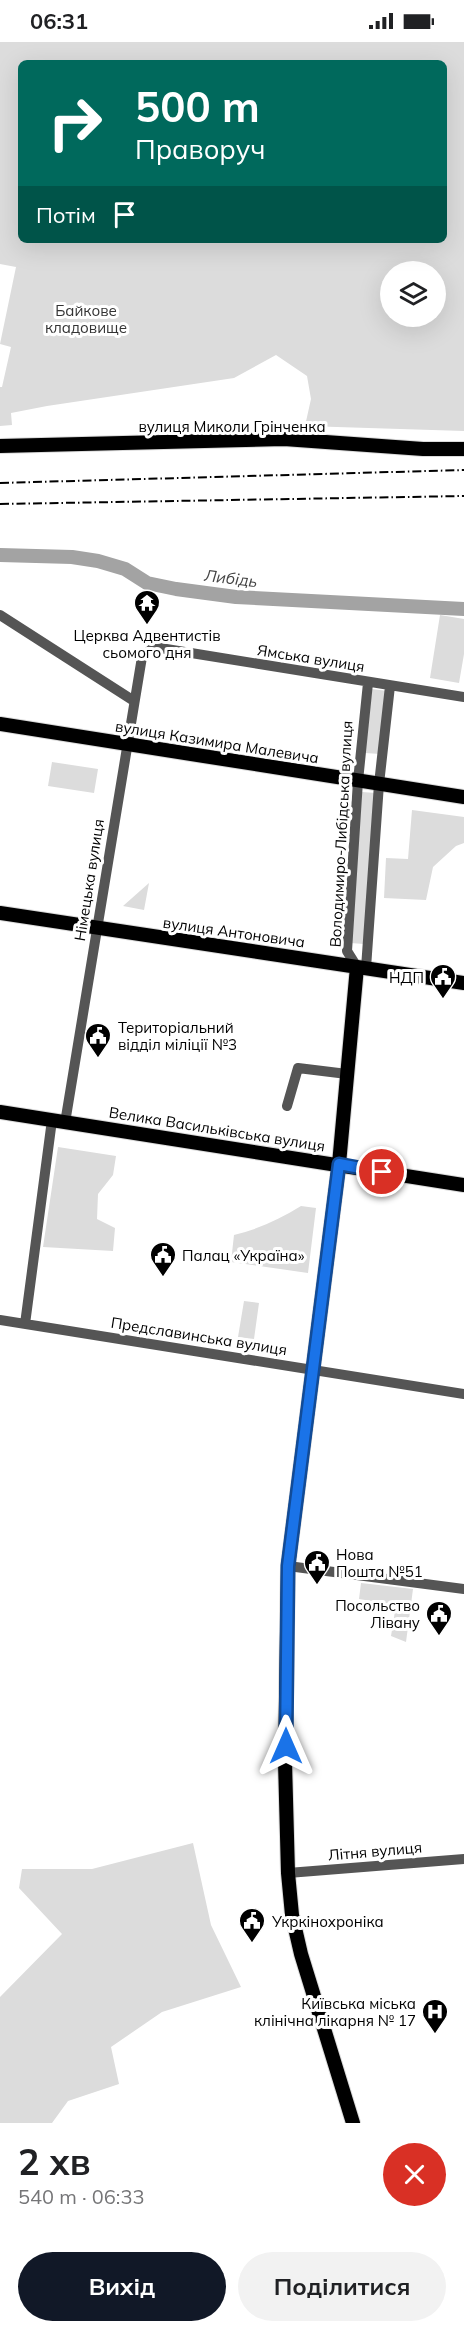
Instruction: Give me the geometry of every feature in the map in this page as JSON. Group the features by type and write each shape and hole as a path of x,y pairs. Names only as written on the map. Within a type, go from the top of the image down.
{"main road":[{"name":"вулиця Миколи Грінченка","path":"0,446 284,439 423,449 464,449"},
{"name":"вулиця Казимира Малевича","path":"0,724 464,797"},
{"name":"вулиця Антоновича","path":"0,913 464,983"},
{"name":"Володимиро-Либідська вулиця","path":"353,2123 301,1954 291,1907 285,1754 288,1566 362,967"},
{"name":"Велика Васильківська вулиця","path":"0,1112 464,1185"}],"street":[{"path":"0,615 134,701"},
{"name":"Німецька вулиця","path":"25,1324 58,1121 96,929 142,657 154,647"},
{"name":"Ямська вулиця","path":"154,647 464,697"},
{"name":"Володимиро-Либідська вулиця","path":"362,967 347,951 358,781 368,683"},
{"name":"Володимиро-Либідська вулиця","path":"362,967 390,686"},
{"path":"288,1106 298,1068 347,1074"},
{"name":"Предславинська вулиця","path":"0,1320 464,1394"},
{"path":"288,1566 464,1589"},
{"name":"Літня вулиця","path":"288,1873 464,1859"}],"green space":[{"name":"Байкове кладовище","path":"0,42 464,42 464,431 305,426 311,399 307,376 276,355 234,378 11,413 12,425 0,426 0,387 2,387 11,347 0,344 16,267 0,264"},
{"path":"440,615 464,619 464,654 459,683 430,678"},
{"path":"372,689 387,691 380,754 365,753"},
{"path":"52,762 98,769 94,793 48,786"},
{"path":"362,792 376,793 364,944 350,943"},
{"path":"412,810 464,817 464,843 456,846 433,867 426,900 384,898 386,858 408,859"},
{"path":"149,883 144,910 123,906"},
{"path":"58,1147 116,1156 113,1175 98,1194 97,1219 115,1228 113,1251 43,1247"},
{"path":"301,1206 316,1208 308,1273 231,1262 234,1235 269,1223"},
{"path":"244,1301 259,1303 254,1339 238,1337"},
{"path":"361,1583 413,1589 406,1642 391,1636 396,1605 359,1599"},
{"path":"193,1843 211,1925 241,1987 162,2012 111,2047 119,2084 68,2101 52,2123 0,2123 0,1997 62,1934 19,1888 22,1869 92,1869"}],"waterway":[{"name":"Либідь","path":"0,555 72,557 98,561 125,569 147,583 236,597 464,609"}],"railway":[{"path":"0,483 464,470"},
{"path":"0,504 464,496"}],"place":[{"name":"Церква Адвентистів сьомого дня","path":"147,626"},
{"name":"НДП","path":"443,1000"},
{"name":"Територіальний відділ міліції №3","path":"98,1059"},
{"name":"Палац «Україна»","path":"163,1278"},
{"name":"Нова Пошта №51","path":"317,1586"},
{"name":"Посольство Лівану","path":"439,1637"},
{"name":"Укркінохроніка","path":"252,1944"},
{"name":"Київська міська клінічна лікарня № 17","path":"435,2035"}],"route":[{"path":"286,1746 288,1566 339,1164 382,1172"}]}
